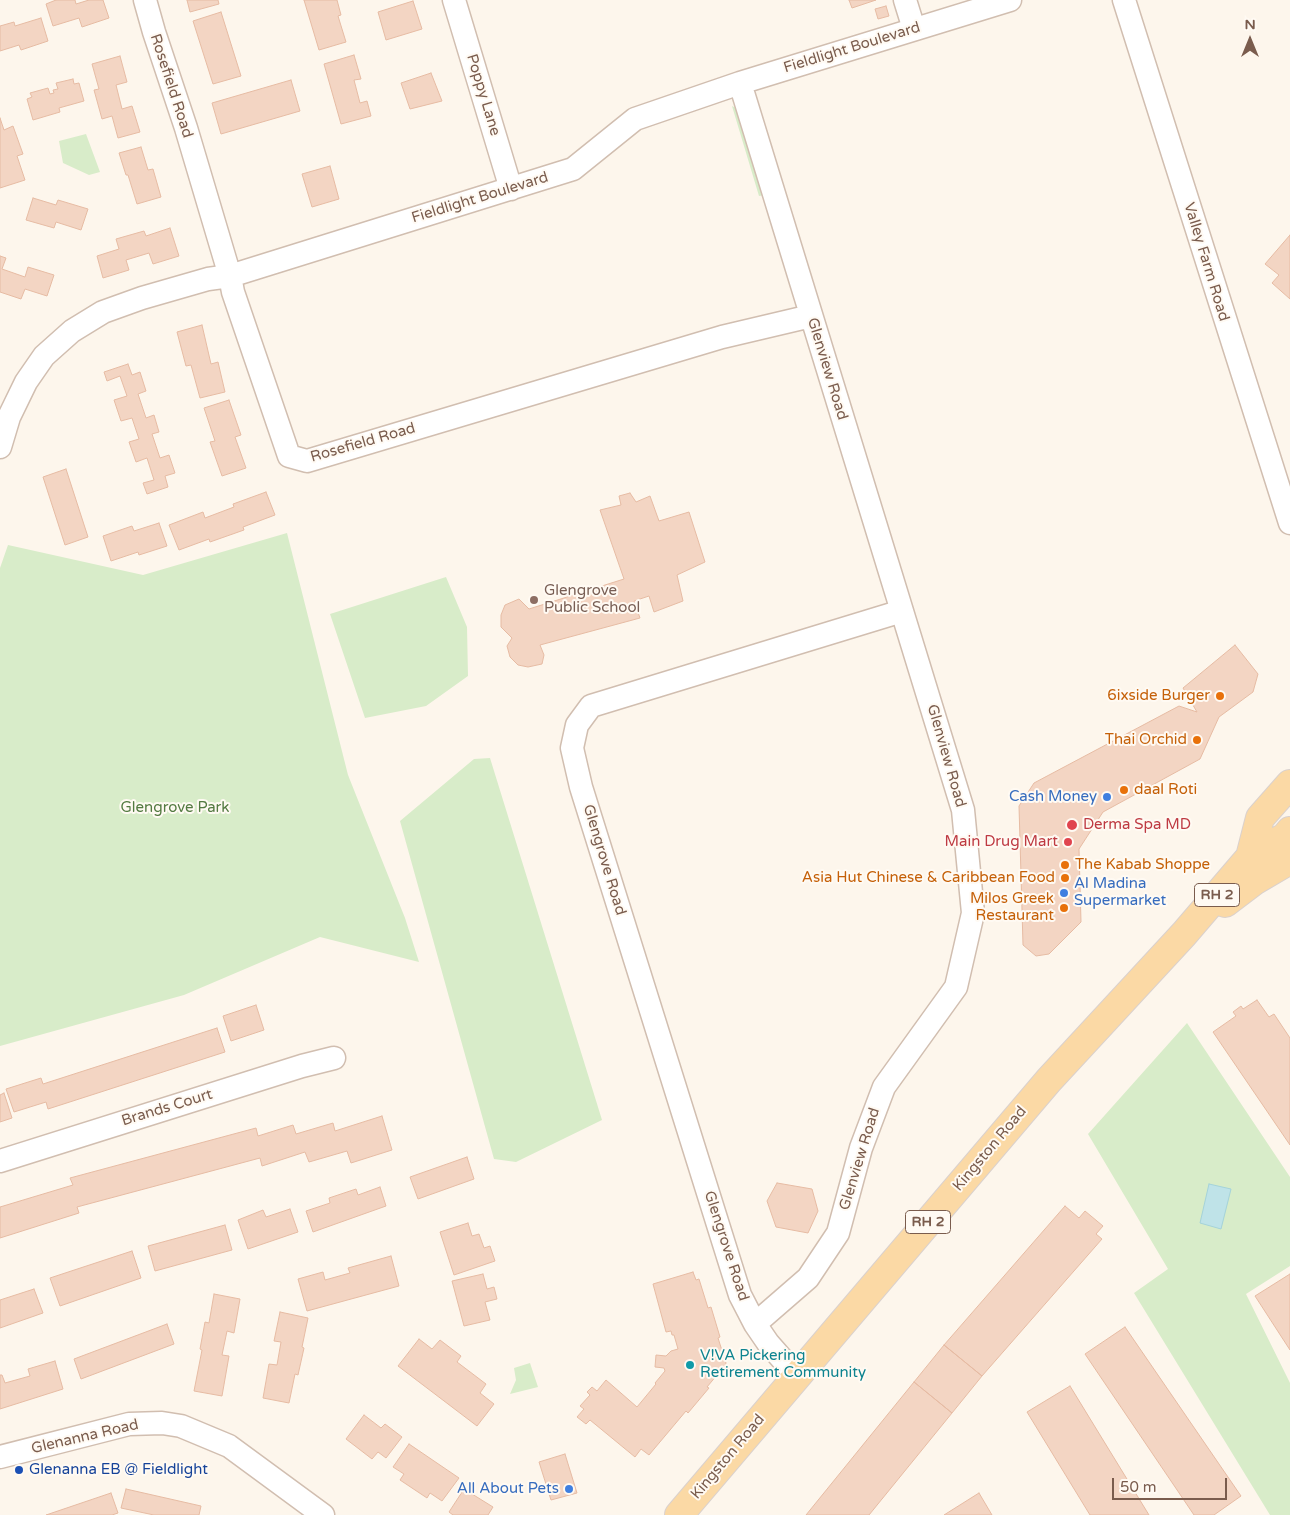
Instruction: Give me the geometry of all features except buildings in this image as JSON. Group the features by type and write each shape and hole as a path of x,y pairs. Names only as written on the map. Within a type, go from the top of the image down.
{"main road":[{"name":"Kingston Road","path":"1250,857 1260,818 1290,784"},
{"name":"Kingston Road","path":"679,1515 1050,1080 1184,934 1250,857 1285,837 1290,831"},
{"path":"1184,934 1254,881 1290,860"}],"street":[{"name":"Rosefield Road","path":"145,0 230,276 233,292 289,456 307,460 722,337 811,316"},
{"name":"Poppy Lane","path":"454,0 511,189"},
{"path":"905,0 914,29"},
{"name":"Fieldlight Boulevard","path":"0,447 5,415 44,356 72,331 103,312 208,279 230,276 573,169 635,119 740,83 1010,0"},
{"name":"Valley Farm Road","path":"1124,0 1290,523"},
{"name":"Glenview Road","path":"740,83 963,810 973,913 956,987 884,1087 861,1148 838,1233 808,1278 755,1324"},
{"name":"Glengrove Road","path":"755,1324 740,1295 581,787 572,748 577,726 591,706 902,611"},
{"name":"Brands Court","path":"0,1161 302,1066 334,1058"},
{"path":"755,1324 771,1348 797,1376"},
{"name":"Glenanna Road","path":"0,1457 129,1424 162,1423 181,1426 229,1446 323,1515"}],"green space":[{"path":"732,106 740,110 765,195 759,196"},
{"path":"86,134 100,172 89,175 63,163 59,141"},
{"name":"Glengrove Park","path":"287,533 348,775 405,918 419,962 320,937 184,995 0,1046 0,568 8,545 143,575"},
{"path":"446,577 467,627 468,676 426,706 365,718 330,614"},
{"path":"490,758 602,1120 516,1162 494,1159 400,821 474,759"},
{"path":"1187,1023 1290,1177 1290,1266 1246,1294 1290,1383 1290,1515 1270,1515 1134,1293 1168,1269 1088,1134"},
{"path":"530,1363 538,1387 510,1394 516,1380 514,1368"}],"water":[{"path":"1209,1184 1231,1189 1221,1229 1200,1223"}],"place":[{"name":"Glengrove Public School","path":"534,600"},
{"name":"6ixside Burger","path":"1220,696"},
{"name":"Thai Orchid","path":"1197,740"},
{"name":"daal Roti","path":"1124,790"},
{"name":"Cash Money","path":"1107,797"},
{"name":"Derma Spa MD","path":"1072,825"},
{"name":"Main Drug Mart","path":"1068,842"},
{"name":"The Kabab Shoppe","path":"1065,865"},
{"name":"Asia Hut Chinese & Caribbean Food","path":"1065,878"},
{"name":"Al Madina Supermarket","path":"1064,893"},
{"name":"Milos Greek Restaurant","path":"1064,908"},
{"name":"V!VA Pickering Retirement Community","path":"690,1365"},
{"name":"Glenanna EB @ Fieldlight","path":"19,1470"},
{"name":"All About Pets","path":"569,1489"}]}
